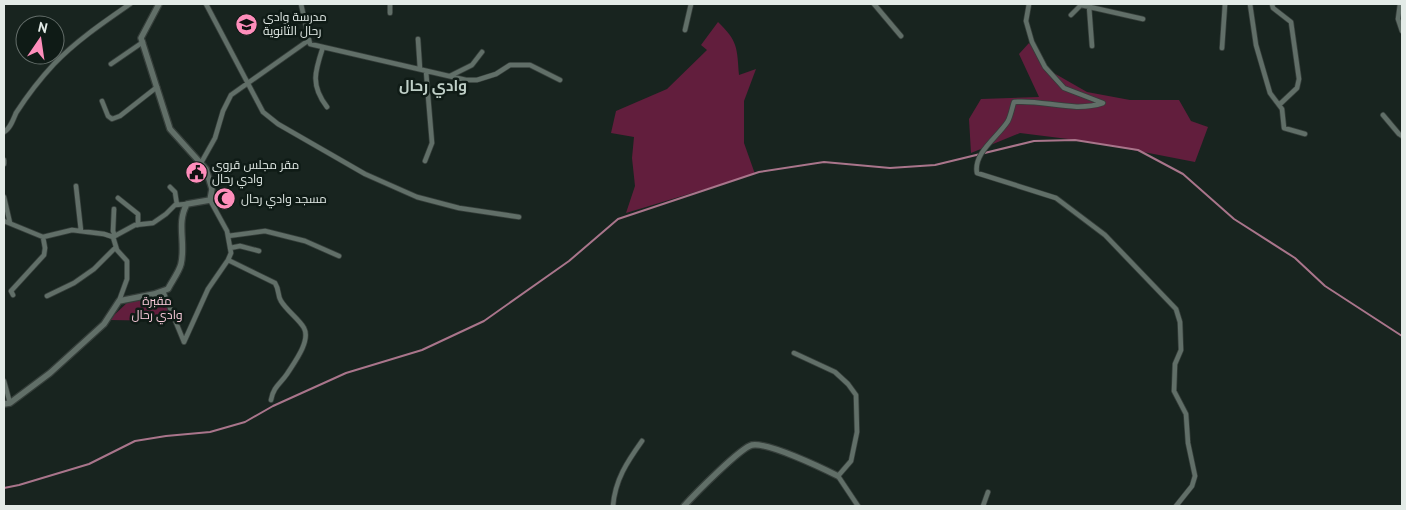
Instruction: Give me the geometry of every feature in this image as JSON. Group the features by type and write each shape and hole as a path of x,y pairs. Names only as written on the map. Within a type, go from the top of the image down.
{"street":[{"path":"4,132 27,98 54,64 75,45 130,4"},
{"path":"159,4 141,38 170,129 206,169 212,189 210,200 227,231 231,253 208,289 184,342 163,291"},
{"path":"206,4 263,112 278,124 366,174 418,197 459,208 519,217"},
{"path":"301,4 310,44 426,71 477,80 496,74 510,65 530,65 560,80"},
{"path":"390,4 390,13"},
{"path":"685,30 692,4"},
{"path":"874,4 901,36"},
{"path":"1029,4 1026,21 1032,42 1045,67 1064,88 1103,103 1093,106 1062,106 1024,101 1014,102 1010,118 980,154 975,166 977,173 1056,198 1105,235 1176,309 1180,322 1182,350 1175,364 1174,391 1186,414 1188,443 1195,476 1192,486 1176,506"},
{"path":"1071,15 1082,4 1143,19"},
{"path":"1222,48 1225,4"},
{"path":"1250,4 1256,45 1270,92 1282,109 1284,128 1305,134"},
{"path":"1272,4 1273,8 1291,22 1299,79 1297,88 1279,105"},
{"path":"1400,4 1398,19 1402,31"},
{"path":"1089,6 1092,46"},
{"path":"418,39 420,69"},
{"path":"200,163 215,138 222,111 231,95 310,40"},
{"path":"111,64 143,42"},
{"path":"323,47 315,71 317,89 327,107"},
{"path":"450,76 472,65 482,52"},
{"path":"425,161 432,143 426,71"},
{"path":"102,101 108,116 112,119 120,116 157,87"},
{"path":"1383,115 1402,136"},
{"path":"76,186 80,231"},
{"path":"170,187 175,192 177,205"},
{"path":"4,197 10,223"},
{"path":"118,198 138,214 138,225"},
{"path":"4,221 43,238 72,230 114,236 138,225 153,223 177,205 210,200"},
{"path":"119,301 168,289 181,264 180,228 182,211 187,204"},
{"path":"4,381 7,403 50,373 104,324 119,301 126,279 126,261 116,247 113,231 114,209"},
{"path":"228,236 265,231 305,241 338,256"},
{"path":"13,295 11,291 44,255 43,238"},
{"path":"230,248 240,246 259,251"},
{"path":"47,296 74,283 94,269 116,247"},
{"path":"228,260 275,283 279,289 279,298 289,313 304,328 306,340 286,376 272,392 271,400"},
{"path":"794,354 835,372 856,394 857,432 851,461 838,476"},
{"path":"613,506 624,467 642,441"},
{"path":"684,506 714,476 751,445 763,446 821,467 838,476 858,506"},
{"path":"983,506 988,492"}],"green space":[{"path":"718,22 733,40 738,58 739,75 756,69 744,101 744,143 755,174 626,213 635,186 632,158 634,137 611,133 616,111 667,89 707,50 701,45"},
{"path":"1029,43 1052,72 1087,92 1130,100 1179,100 1191,121 1208,127 1195,162 1092,142 1020,133 971,153 969,119 981,99 1039,97 1019,54"},
{"name":"مقبرة وادي رحال","path":"165,293 174,321 109,320 131,299"}],"waterway":[{"path":"4,488 89,464 135,441 210,432 245,422 273,406 346,373 422,350 484,321 569,261 618,219 759,172 824,162 890,168 935,165 1034,141 1075,140 1138,150 1183,174 1234,219 1295,258 1325,286 1402,336"}],"place":[{"name":"مدرسة وادي رحال الثانوية","path":"247,24"},
{"name":"مقر مجلس قروي وادي رحال","path":"196,172"},
{"name":"مسجد وادي رحال","path":"225,199"}],"district":[{"name":"وادي رحال","path":"433,86"}]}
